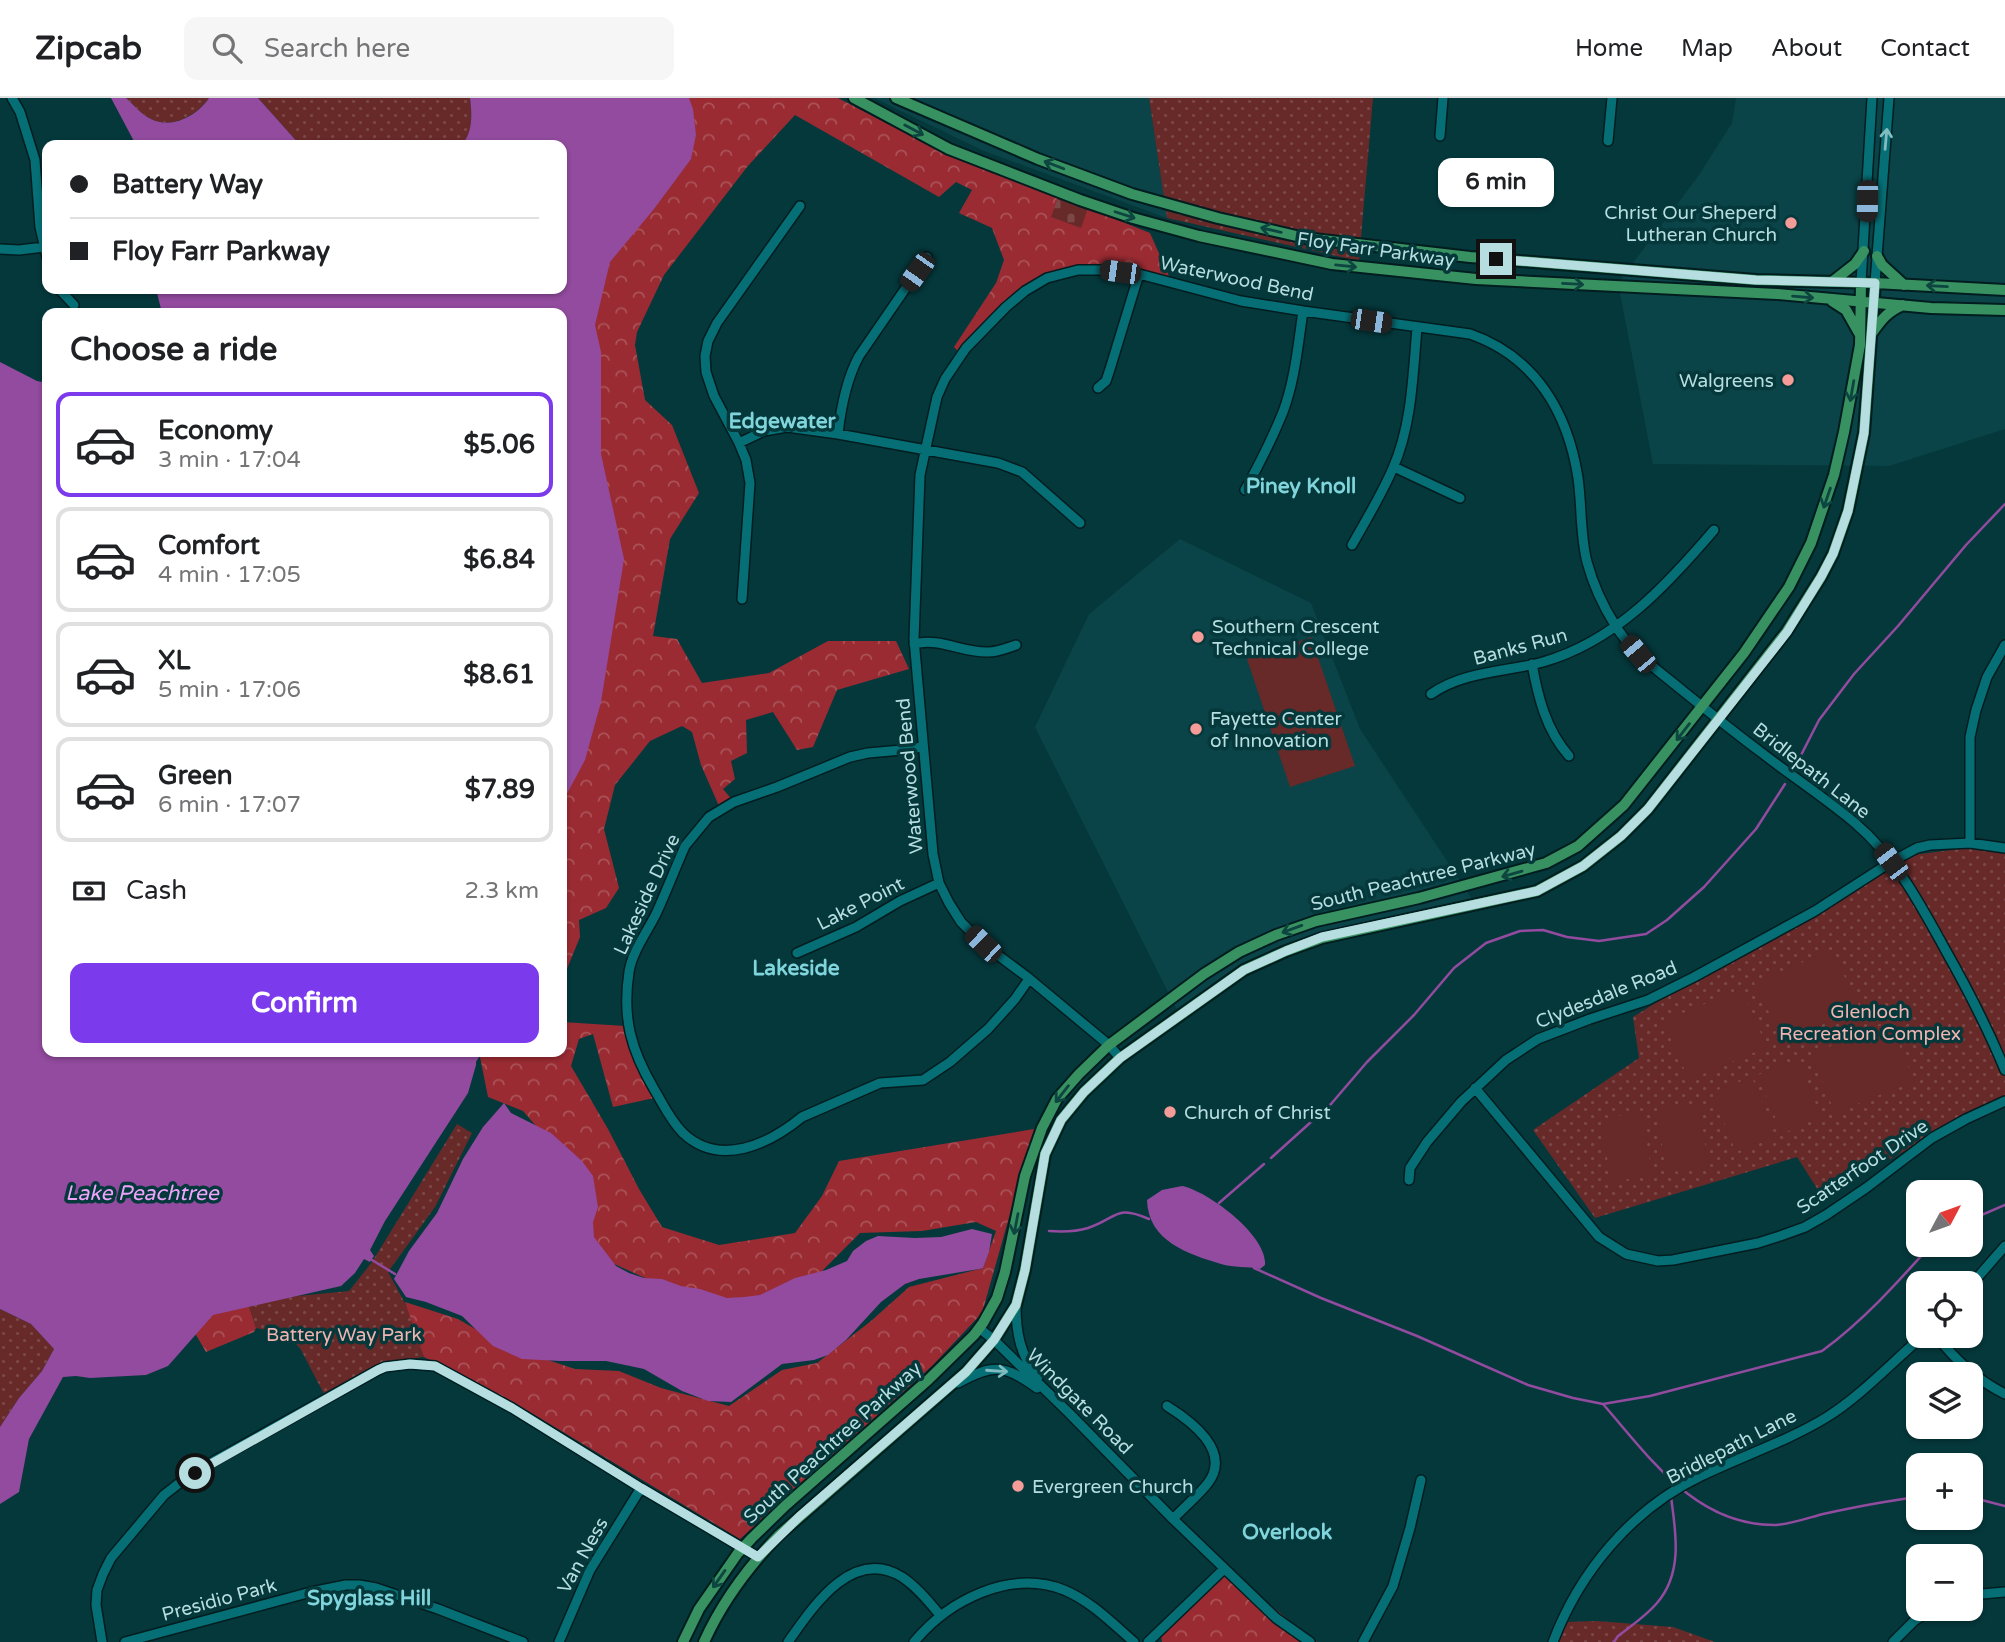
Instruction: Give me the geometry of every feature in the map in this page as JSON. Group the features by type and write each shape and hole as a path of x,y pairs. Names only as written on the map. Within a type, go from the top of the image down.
{"main road":[{"name":"Floy Farr Parkway","path":"854,98 949,149 1080,200 1199,236 1332,264 1476,279 1777,294 1874,303 2005,310"},
{"name":"Floy Farr Parkway","path":"896,98 1038,159 1132,194 1305,238 1470,257 1756,280 2005,290"},
{"path":"1832,282 1855,264 1864,251"},
{"path":"1877,256 1888,271 1904,285"},
{"name":"South Peachtree Parkway","path":"683,1642 699,1609 743,1548 786,1505 928,1380 979,1328 997,1298 1025,1176 1042,1128 1057,1099 1109,1045 1204,974 1239,952 1316,921 1419,898 1546,863 1578,846 1624,805 1744,653 1789,587 1811,543 1834,475 1852,392 1860,334 1861,283"},
{"name":"South Peachtree Parkway","path":"704,1642 715,1618 758,1557 779,1535 966,1372 994,1340 1016,1305 1025,1270 1045,1154 1061,1120 1084,1092 1120,1058 1244,970 1286,951 1322,937 1537,891 1583,866 1621,836 1648,809 1787,632 1821,577 1841,534 1864,433 1875,283"},
{"path":"1830,299 1846,310 1860,334"},
{"path":"1872,333 1884,316 1903,305"}],"street":[{"path":"12,98 20,112 35,160 42,233"},
{"path":"1440,136 1443,98"},
{"path":"1608,141 1612,98"},
{"path":"1861,283 1872,98"},
{"path":"1875,283 1889,98"},
{"path":"1867,181 1883,180"},
{"path":"742,599 750,483 746,460 739,443 714,396 706,372 705,356 708,341 723,315 800,206"},
{"path":"0,249 42,247"},
{"path":"838,434 850,372 927,257"},
{"name":"Waterwood Bend","path":"1120,1058 1109,1045 983,944 961,922 939,883 933,855 914,644 920,475 937,397 951,368 966,348 1016,299 1036,284 1059,273 1078,270 1139,274 1241,301 1470,334 1494,344 1524,366 1556,405 1573,453 1587,562 1600,596 1616,626 1638,654 1703,706"},
{"path":"1098,387 1106,381 1139,274"},
{"path":"64,294 74,305"},
{"path":"1245,489 1283,411 1293,375 1303,311"},
{"path":"1352,545 1394,467 1409,406 1417,328"},
{"path":"739,443 764,431 787,427 925,449 1013,468 1035,483 1080,523"},
{"path":"1394,467 1460,498"},
{"name":"Banks Run","path":"1432,694 1455,681 1570,653 1616,626 1654,597 1714,530"},
{"path":"914,644 928,640 987,652 1016,645"},
{"path":"1970,843 1970,737 1987,677 2005,645"},
{"path":"1532,664 1541,707 1559,746 1569,756"},
{"name":"Bridlepath Lane","path":"1703,706 1878,844 1910,887 1966,987 2005,1070"},
{"name":"Lakeside Drive","path":"923,746 850,757 734,802 709,817 694,833 685,846 629,969 627,1009 632,1045 645,1075 666,1112 694,1141 721,1151 748,1149 802,1117 880,1083 923,1080 950,1062 988,1029 1029,979"},
{"name":"Clydesdale Road","path":"1409,1180 1410,1168 1427,1142 1461,1102 1506,1060 1538,1039 1648,1000 1694,977 1815,911 1917,848 1970,843 2005,848"},
{"name":"Lake Point","path":"797,953 856,927 900,901 939,883"},
{"name":"Scatterfoot Drive","path":"1475,1088 1599,1237 1626,1254 1658,1261 1758,1243 1805,1227 1866,1188 1931,1138 2005,1101"},
{"path":"1983,1273 2003,1253"},
{"path":"1016,1305 1017,1335 1026,1361 1069,1413"},
{"name":"Windgate Road","path":"979,1328 1069,1413 1224,1569 1276,1618 1310,1642"},
{"name":"Bridlepath Lane","path":"1553,1642 1584,1579 1605,1551 1640,1517 1698,1477 1825,1418 1853,1398 1909,1348"},
{"path":"1946,1348 1970,1371 2005,1394"},
{"path":"102,1642 96,1605 97,1590 103,1574 111,1558 170,1489 207,1465 385,1367 410,1364 435,1366 512,1408 758,1557"},
{"path":"936,1397 977,1373 991,1369 1002,1370 1019,1376 1069,1413"},
{"path":"1167,1406 1185,1417 1207,1439 1214,1452 1215,1465 1208,1483 1173,1519"},
{"path":"1363,1642 1393,1586 1421,1480"},
{"name":"Van Ness","path":"559,1642 590,1570 641,1488"},
{"path":"1148,1642 1224,1569"},
{"path":"788,1642 832,1586 860,1572 890,1571 903,1578 940,1615"},
{"path":"914,1642 940,1615 977,1594 1015,1584 1043,1585 1065,1591 1095,1608 1134,1642"},
{"name":"Presidio Park","path":"125,1642 311,1592 359,1585 376,1588 523,1642"},
{"path":"1983,1594 2005,1592"},
{"path":"1893,1642 1914,1621"}],"shaded area":[{"path":"874,98 1149,98 1167,218 984,151"},
{"path":"1736,98 2005,98 2005,429 1889,466 1653,464 1618,283 1699,175 1732,123"},
{"path":"1180,539 1311,603 1360,729 1476,905 1322,938 1273,957 1180,1016 1035,727 1089,614"}],"green space":[{"path":"126,98 209,98 191,115 167,123 148,117"},
{"path":"258,98 470,98 471,123 465,140 296,140"},
{"path":"677,98 838,98 942,152 1058,198 1052,217 1088,208 1150,233 1169,276 1096,266 1058,271 1012,299 959,352 954,347 996,283 1004,260 992,228 959,213 972,190 956,182 939,197 795,115 747,167 664,275 637,332 635,345 645,400 672,425 699,493 670,539 653,636 677,639 702,683 769,673 828,641 896,641 909,669 837,690 813,747 797,750 773,712 746,720 747,753 731,761 735,779 723,789 734,802 719,806 701,765 692,732 682,726 650,741 615,785 604,829 619,888 606,908 579,920 580,937 567,969 567,679 585,310"},
{"path":"1149,98 1373,98 1359,261 1167,218"},
{"path":"1058,198 1088,208 1081,228 1051,217"},
{"path":"1311,637 1355,766 1290,787 1247,659"},
{"name":"Glenloch Recreation Complex","path":"2005,843 2005,1097 1894,1157 1820,1193 1797,1157 1595,1218 1533,1130 1639,1058 1633,1017 1890,858"},
{"path":"1831,950 1860,1007 1783,1040 1754,983"},
{"path":"1741,989 1767,1047 1689,1080 1663,1021"},
{"path":"567,1022 625,1026 654,1098 613,1107 593,1034 579,1039 571,1066 662,1227 719,1245 795,1233 822,1196 839,1161 1034,1129 982,1313 933,1365 740,1539 515,1403 424,1357 405,1302 458,1319 503,1345 575,1369 619,1371 661,1388 729,1406 782,1370 817,1363 909,1287 983,1268 996,1231 976,1222 922,1231 860,1233 807,1286 735,1319 599,1257 577,1173 523,1111 488,1097 480,1057 567,1057"},
{"path":"1890,1022 1914,1081 1835,1113 1811,1054"},
{"path":"1798,1059 1821,1117 1782,1134 1758,1075"},
{"path":"1752,1077 1775,1136 1736,1152 1712,1092"},
{"path":"1698,1103 1709,1166 1666,1173 1657,1110"},
{"path":"1642,1112 1652,1175 1611,1182 1601,1119"},
{"name":"Battery Way Park","path":"457,1124 472,1133 435,1207 388,1272 412,1316 424,1357 392,1361 368,1369 324,1394 300,1348 286,1334 256,1328 247,1301 349,1291 372,1262"},
{"path":"247,1301 256,1328 254,1332 206,1352 189,1323"},
{"path":"0,1309 31,1324 54,1349 42,1371 19,1398 0,1427"},
{"path":"1224,1569 1317,1642 1162,1642 1160,1630"},
{"path":"1597,1621 1673,1627 1715,1642 1558,1642 1565,1622"}],"water":[{"path":"111,98 126,98 148,117 167,123 191,115 209,98 258,98 296,140 133,140"},
{"path":"470,98 689,98 693,109 696,135 691,159 610,262 595,325 601,352 601,454 624,559 601,702 585,760 567,794 567,308 161,308 157,294 567,294 567,140 466,140 471,117"},
{"name":"Lake Peachtree","path":"0,362 42,382 42,1057 479,1057 468,1093 385,1221 370,1250 374,1256 370,1262 364,1259 355,1273 341,1286 213,1315 168,1366 146,1375 63,1377 29,1439 19,1492 0,1504 0,1427 19,1398 42,1371 54,1349 31,1324 0,1309"},
{"path":"504,1103 511,1113 551,1133 582,1161 593,1176 598,1207 593,1222 594,1237 616,1266 644,1278 662,1279 727,1298 744,1297 760,1295 795,1278 847,1261 853,1251 878,1236 941,1237 972,1229 992,1234 989,1252 983,1268 905,1284 881,1302 846,1340 828,1355 814,1360 782,1364 731,1402 708,1401 682,1391 644,1369 606,1361 522,1359 493,1346 462,1316 406,1297 394,1279 409,1251 437,1213 463,1159 483,1127"},
{"path":"1182,1186 1206,1196 1247,1229 1263,1253 1265,1265 1260,1269 1221,1264 1183,1250 1162,1236 1149,1214 1147,1200 1162,1190"}],"waterway":[{"path":"1796,765 1819,720 1854,674 2005,504"},
{"path":"1271,1158 1331,1104 1454,968 1486,943 1520,931 1543,930 1567,937 1599,941 1646,934 1667,920 1704,887 1756,829 1785,784"},
{"path":"1219,1203 1264,1164"},
{"path":"1983,1214 2005,1205"},
{"path":"1049,1231 1083,1229 1123,1213 1149,1219"},
{"path":"1254,1268 1528,1385 1603,1404 1650,1396 1822,1351 1866,1314 1920,1257"},
{"path":"372,1260 395,1274"},
{"path":"1603,1404 1677,1485 1722,1514 1748,1522 1776,1525 1906,1499"},
{"path":"1614,1642 1657,1603 1671,1579 1676,1552 1671,1497"},
{"path":"1983,1500 2005,1506"}],"place":[{"name":"Christ Our Sheperd Lutheran Church","path":"1791,223"},
{"name":"Walgreens","path":"1788,380"},
{"name":"Southern Crescent Technical College","path":"1198,637"},
{"name":"Fayette Center of Innovation","path":"1196,729"},
{"name":"Church of Christ","path":"1170,1112"},
{"name":"Evergreen Church","path":"1018,1486"}],"district":[{"name":"Edgewater","path":"782,421"},
{"name":"Piney Knoll","path":"1301,486"},
{"name":"Lakeside","path":"796,968"},
{"name":"Overlook","path":"1287,1532"},
{"name":"Spyglass Hill","path":"369,1598"}],"route":[{"path":"195,1473 378,1370 410,1364 435,1366 512,1408 758,1557 799,1517 966,1372 1003,1328 1016,1305 1025,1270 1045,1154 1061,1120 1084,1092 1120,1058 1244,970 1286,951 1322,937 1537,891 1583,866 1621,836 1648,809 1787,632 1833,554 1848,511 1864,433 1875,283 1756,280 1496,259"}]}
